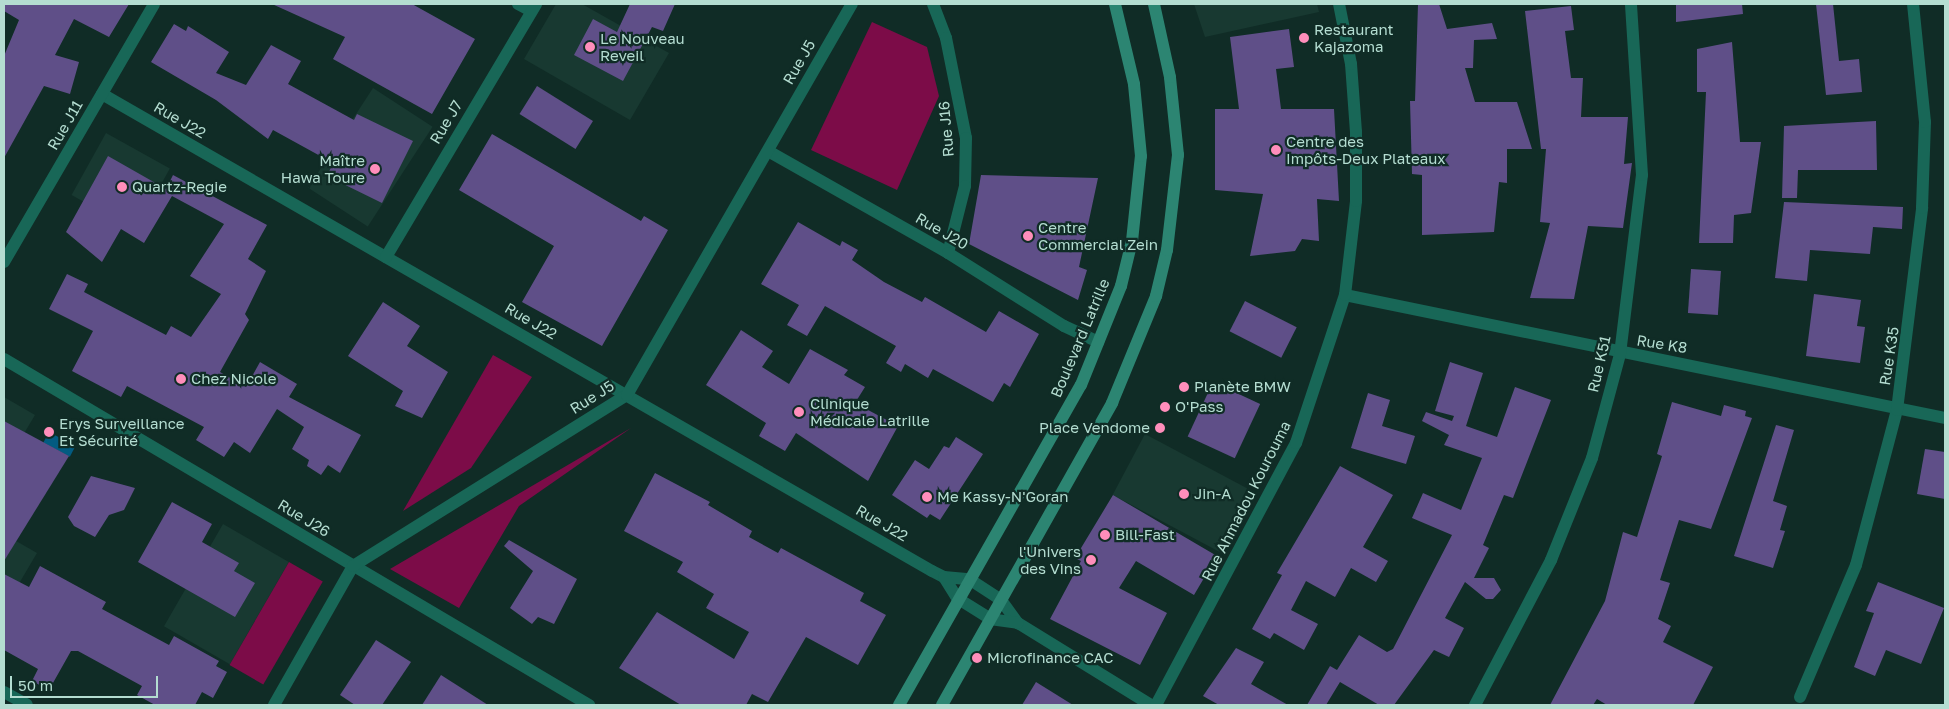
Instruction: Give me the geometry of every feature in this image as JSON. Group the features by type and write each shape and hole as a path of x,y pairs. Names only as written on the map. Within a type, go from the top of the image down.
{"main road":[{"name":"Boulevard Latrille","path":"899,705 957,598 1081,384 1099,342 1132,241 1141,156 1130,58 1115,4"},
{"path":"942,705 1112,404 1156,296 1167,250 1178,156 1170,77 1154,4"}],"street":[{"name":"Rue J11","path":"4,262 154,4"},
{"path":"518,4 533,7"},
{"name":"Rue J5","path":"274,705 353,566 627,395 852,4"},
{"name":"Rue J16","path":"933,4 950,55 966,138 965,186 948,252"},
{"name":"Rue Ahmadou Kourouma","path":"1156,705 1296,444 1345,295 1356,201 1356,132 1351,64 1339,4"},
{"name":"Rue K51","path":"1474,705 1551,560 1592,458 1620,354 1642,175 1630,4"},
{"name":"Rue K35","path":"1800,697 1856,565 1897,410 1922,208 1925,122 1913,4"},
{"name":"Rue J7","path":"386,257 533,7"},
{"name":"Rue J22","path":"102,94 944,577 969,579 1001,600 1018,623"},
{"name":"Rue J20","path":"768,151 948,252 1064,326 1099,342"},
{"name":"Rue K8","path":"1345,295 1620,354 1945,418"},
{"name":"Rue J26","path":"4,359 589,705"},
{"name":"Rue J22","path":"944,577 957,598 990,619 1018,623"},
{"path":"1018,623 1151,705"},
{"path":"4,692 27,705"}],"shaded area":[{"path":"556,4 582,4 669,53 630,120 524,59"},
{"path":"1194,4 1317,4 1319,12 1205,37"},
{"path":"872,22 927,47 939,96 897,190 811,150"},
{"path":"373,88 433,127 368,226 308,188"},
{"path":"106,133 170,168 135,230 72,195"},
{"path":"493,355 532,377 471,468 403,511"},
{"path":"4,397 35,415 4,467"},
{"path":"631,428 519,506 459,608 390,569"},
{"name":"Jin-A","path":"1145,434 1254,492 1222,553 1113,495"},
{"path":"223,524 289,562 230,664 164,626"},
{"path":"4,534 37,553 4,609"},
{"path":"289,562 323,582 263,685 229,665"}],"water":[{"path":"49,432 75,446 70,457 43,443"}],"building":[{"path":"4,4 129,4 109,37 74,19 55,55 79,62 70,94 44,86 4,158 4,56 19,20 4,11"},
{"path":"272,4 412,4 475,39 432,114 333,59 345,37"},
{"path":"630,4 675,4 663,31 652,27 623,81 574,55 593,19 617,32"},
{"path":"1418,4 1439,4 1447,29 1492,23 1497,39 1474,40 1473,68 1465,68 1475,102 1517,102 1532,149 1507,149 1507,183 1499,182 1494,232 1422,235 1422,175 1412,174 1410,101 1415,101"},
{"path":"1676,4 1742,4 1743,14 1676,22"},
{"path":"1816,4 1833,4 1839,61 1859,59 1862,92 1826,95"},
{"path":"1571,6 1574,30 1565,31 1571,78 1583,78 1581,117 1628,117 1624,164 1632,163 1623,228 1588,226 1574,299 1530,298 1550,223 1540,222 1546,149 1541,149 1525,11"},
{"path":"174,24 186,31 188,26 229,52 216,73 246,85 271,45 301,61 288,84 354,120 357,114 413,141 382,203 327,176 333,163 273,130 268,139 216,100 151,62"},
{"path":"1289,29 1294,67 1276,69 1281,109 1334,109 1339,201 1317,199 1319,241 1302,239 1295,251 1250,256 1263,194 1215,190 1215,109 1239,109 1230,37"},
{"path":"1732,42 1740,142 1761,142 1751,213 1734,215 1733,243 1699,243 1706,92 1697,92 1697,49"},
{"path":"537,86 593,121 575,149 520,114"},
{"path":"1876,121 1877,170 1798,170 1797,198 1782,198 1784,126"},
{"path":"492,134 641,221 644,216 668,230 602,346 522,302 554,246 459,190"},
{"path":"108,156 166,189 173,175 267,225 248,259 266,271 245,314 249,320 220,372 246,387 260,362 297,384 289,397 361,435 340,473 328,465 321,475 307,466 309,460 292,449 304,427 277,409 250,453 234,442 224,457 196,440 204,427 127,386 121,397 72,371 93,331 49,309 67,274 88,284 84,292 166,335 171,326 191,337 221,294 190,276 224,224 172,196 144,243 121,229 102,262 66,232"},
{"name":"Centre Commercial Zein","path":"981,175 1098,178 1079,267 1087,270 1078,300 969,244"},
{"path":"1784,202 1903,207 1902,229 1873,227 1870,254 1810,250 1807,281 1775,278"},
{"path":"798,222 840,246 842,241 858,250 852,260 884,282 922,302 925,297 986,332 999,311 1039,334 1010,387 1004,383 993,402 933,369 928,378 905,364 901,372 886,363 896,346 825,306 807,336 787,325 799,305 761,284"},
{"path":"1691,269 1721,271 1718,315 1688,313"},
{"path":"1814,294 1861,300 1857,326 1865,327 1860,363 1806,356"},
{"path":"1245,301 1297,327 1281,358 1230,331"},
{"path":"383,302 420,326 407,346 448,372 422,418 395,406 403,391 348,356"},
{"path":"741,330 773,351 762,367 789,384 810,349 848,370 844,375 865,387 855,403 898,426 868,481 796,433 785,451 759,436 766,423 706,385"},
{"path":"1450,362 1483,373 1466,426 1497,437 1515,387 1551,400 1513,498 1504,495 1483,545 1489,548 1474,578 1494,578 1501,590 1493,599 1486,599 1465,582 1445,618 1464,628 1449,657 1434,650 1394,705 1379,705 1340,682 1326,705 1307,705 1330,666 1337,670 1359,635 1387,652 1393,649 1452,535 1412,518 1423,493 1461,510 1482,458 1444,445 1449,435 1422,421 1426,412 1452,421 1454,416 1435,411"},
{"path":"1213,382 1260,404 1235,458 1188,436"},
{"path":"1368,393 1390,400 1382,426 1415,436 1406,464 1351,448"},
{"path":"1672,402 1721,416 1724,405 1746,411 1745,416 1752,418 1711,529 1679,520 1660,580 1670,583 1658,619 1671,626 1663,642 1713,667 1693,705 1607,705 1597,699 1593,705 1550,705 1605,601 1623,532 1637,537 1662,456 1657,454"},
{"path":"4,421 69,456 4,561"},
{"path":"1776,425 1794,430 1773,501 1787,506 1780,530 1785,531 1773,568 1734,556"},
{"path":"956,437 983,454 940,520 930,514 927,518 892,495 915,460 929,469 944,446 949,448"},
{"path":"1925,449 1945,452 1945,499 1917,494"},
{"path":"1340,466 1393,495 1363,547 1388,561 1376,582 1351,568 1335,597 1306,581 1291,610 1318,624 1304,650 1274,633 1270,639 1252,629 1282,575 1277,573"},
{"path":"655,473 710,502 708,505 752,531 749,537 778,553 781,548 864,593 860,601 886,615 858,665 806,637 768,702 752,694 746,705 681,705 619,668 657,612 734,659 749,632 706,608 714,594 677,572 683,562 624,531"},
{"path":"91,476 135,488 124,510 109,515 95,537 74,526 68,517"},
{"path":"1113,495 1217,556 1194,595 1136,561 1119,588 1167,613 1140,665 1050,619 1081,561 1075,558"},
{"path":"172,502 212,524 202,542 239,563 234,571 255,583 235,617 138,562"},
{"path":"509,540 577,579 554,624 538,617 532,624 510,608 533,571 504,546"},
{"path":"40,566 106,602 102,609 169,645 174,636 219,661 216,666 227,672 213,698 202,692 195,705 155,705 137,695 142,686 78,651 71,651 49,690 32,681 38,669 4,650 4,574 29,587"},
{"path":"1878,582 1944,608 1921,664 1886,650 1875,676 1854,667 1874,613 1866,611"},
{"path":"376,640 411,662 382,705 355,705 340,695"},
{"path":"1236,648 1264,662 1251,684 1288,705 1219,705 1203,696"},
{"path":"441,675 488,705 422,705"},
{"path":"1036,682 1073,705 1022,705"}],"place":[{"name":"Restaurant Kajazoma","path":"1304,38"},
{"name":"Le Nouveau Reveil","path":"590,47"},
{"name":"Centre des Impôts-Deux Plateaux","path":"1276,150"},
{"name":"Maître Hawa Toure","path":"375,169"},
{"name":"Quartz-Regie","path":"122,187"},
{"name":"Centre Commercial Zein","path":"1028,236"},
{"name":"Chez Nicole","path":"181,379"},
{"name":"Planète BMW","path":"1184,387"},
{"name":"O'Pass","path":"1165,407"},
{"name":"Clinique Médicale Latrille","path":"799,412"},
{"name":"Place Vendome","path":"1160,428"},
{"name":"Erys Surveillance Et Sécurité","path":"49,432"},
{"name":"Jin-A","path":"1184,494"},
{"name":"Me Kassy-N'Goran","path":"927,497"},
{"name":"Bill-Fast","path":"1105,535"},
{"name":"l'Univers des Vins","path":"1091,560"},
{"name":"Microfinance CAC","path":"977,658"}]}
